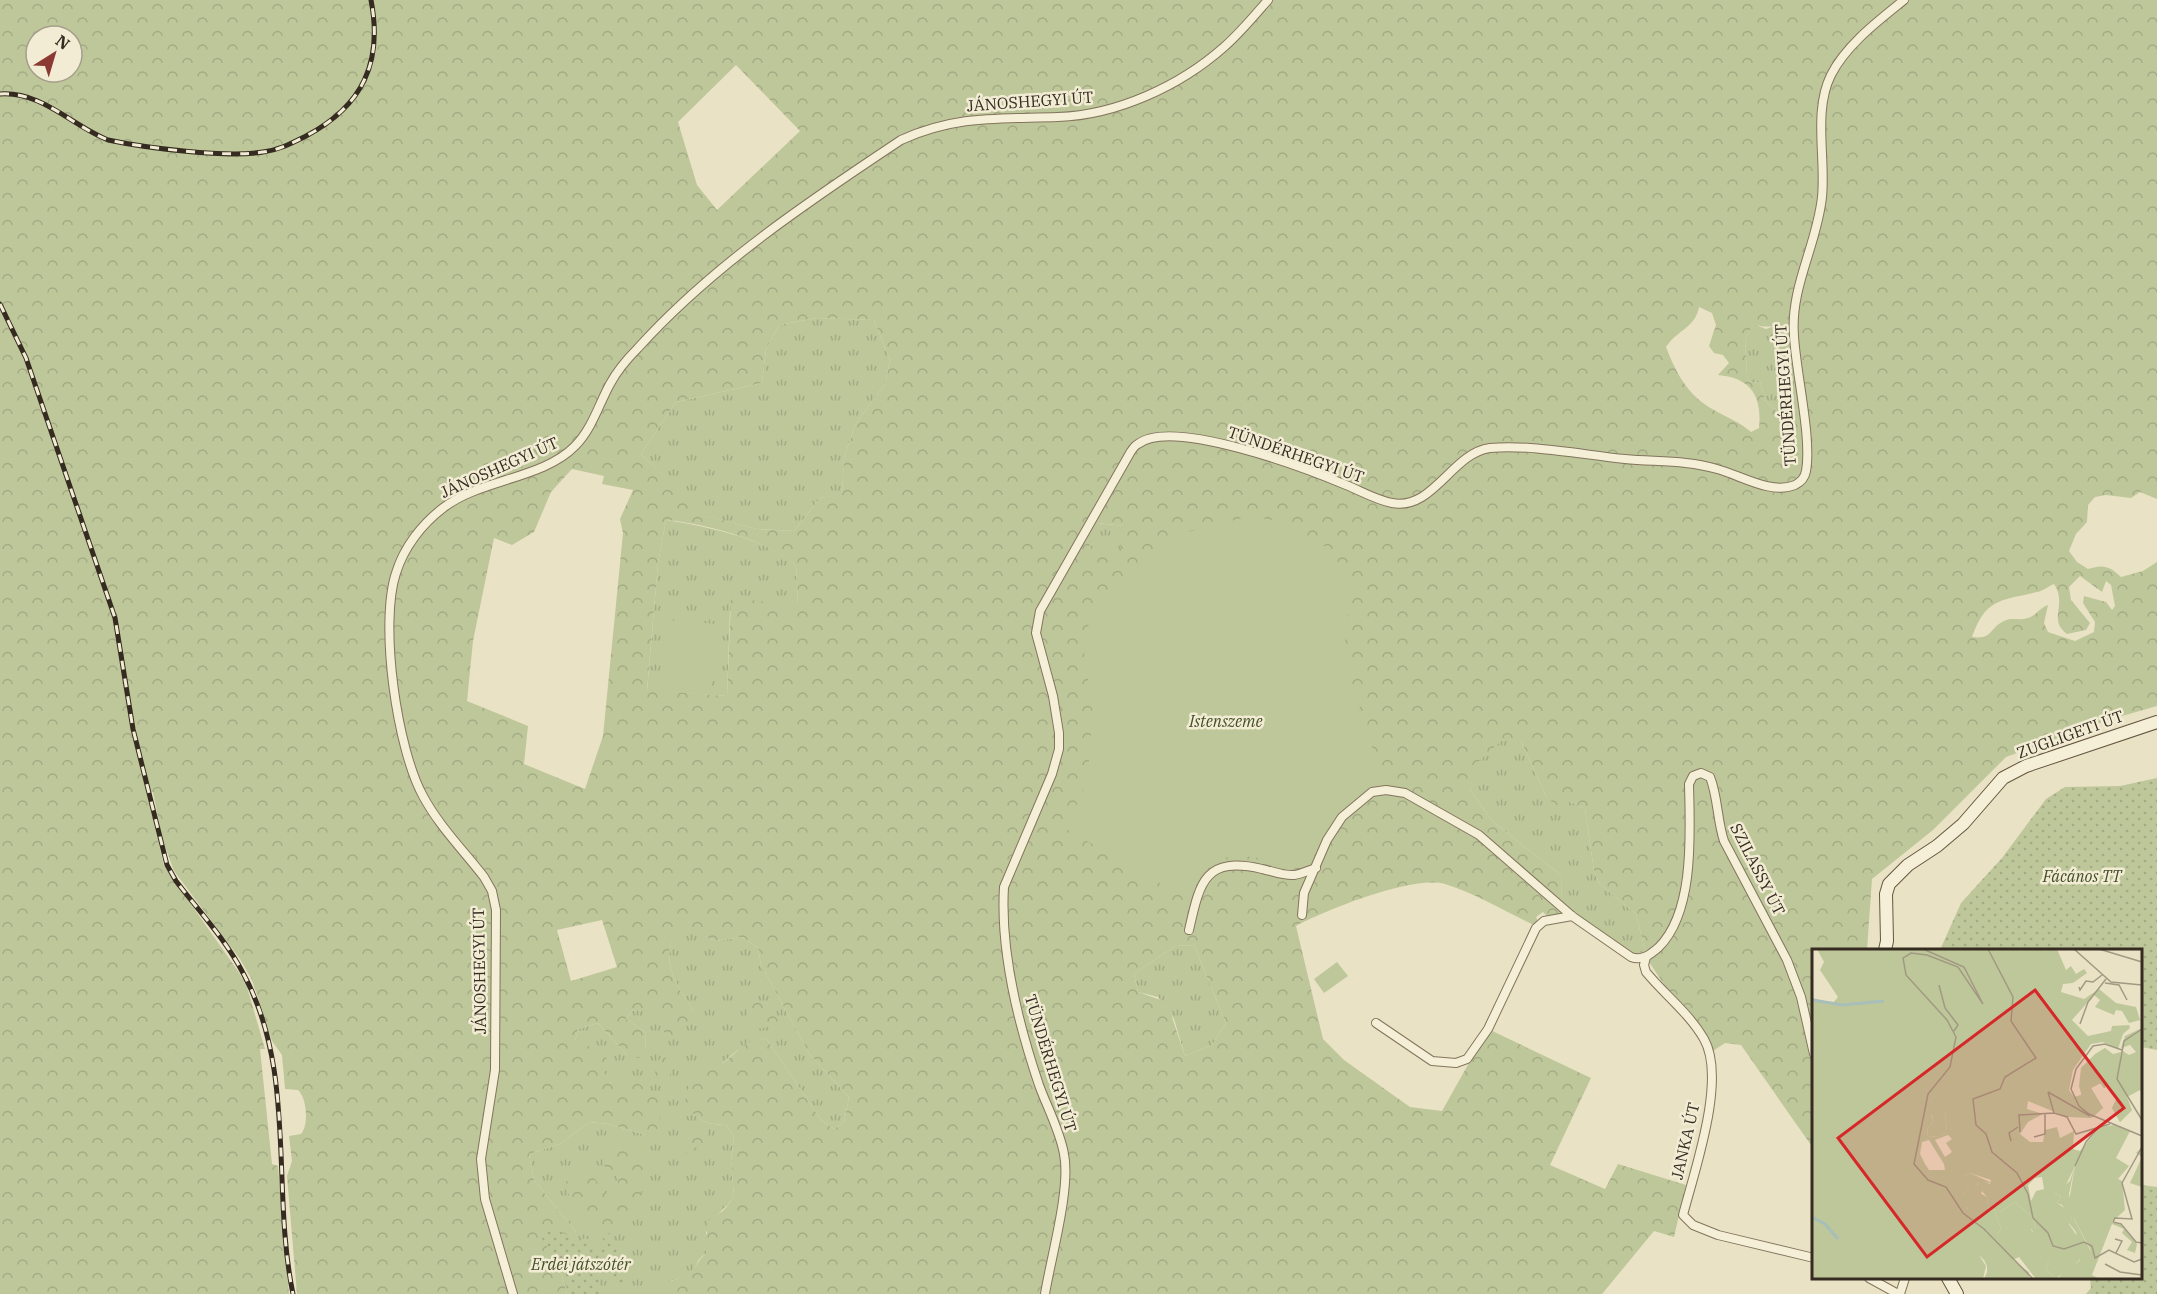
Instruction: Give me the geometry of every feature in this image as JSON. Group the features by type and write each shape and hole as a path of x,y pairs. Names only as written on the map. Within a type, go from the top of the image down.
{"street":[{"name":"JÁNOSHEGYI ÚT","path":"513,1294 485,1199 481,1159 495,1070 496,910 484,877 422,795 405,749 393,689 390,618 394,576 408,546 436,513 457,498 567,454 583,438 612,381 637,348 668,318 745,250 901,140 925,129 961,120 1082,115 1130,102 1160,89 1207,61 1225,47 1268,0"},
{"name":"TÜNDÉRHEGYI ÚT","path":"1045,1294 1065,1184 1064,1153 1030,1056 1015,998 1003,907 1005,887 1052,774 1059,749 1053,696 1036,633 1040,611 1130,453 1138,443 1163,436 1234,446 1322,475 1380,500 1401,504 1419,498 1470,453 1500,448 1702,465 1770,486 1788,486 1799,482 1806,474 1808,450 1796,373 1793,312 1803,270 1819,221 1822,198 1824,98 1832,73 1847,51 1904,0"},
{"name":"ZUGLIGETI ÚT","path":"1885,949 1887,941 1886,894 1889,884 1908,865 1937,846 1963,824 2003,778 2026,766 2157,722"},
{"name":"SZILASSY ÚT","path":"1646,957 1664,942 1677,920 1688,856 1689,784 1697,774 1706,774 1713,783 1717,820 1724,841 1767,919 1801,997 1812,1045"},
{"path":"1302,915 1304,893 1327,840 1342,817 1372,792 1386,790 1405,793 1479,836 1572,916 1631,957 1637,960 1646,957"},
{"path":"1189,930 1196,900 1205,877 1222,866 1244,864 1293,875 1316,868"},
{"path":"1376,1023 1432,1061 1456,1063 1467,1059 1488,1029 1536,928 1544,921 1572,916"},
{"name":"JANKA ÚT","path":"1646,957 1644,965 1647,972 1698,1030 1711,1056 1713,1076 1711,1094 1683,1215 1692,1225 1718,1235 1812,1258"},
{"path":"1871,1279 1899,1294 1905,1279"},
{"path":"1949,1279 1957,1294"}],"green space":[{"path":"0,0 2157,0 2157,499 2140,492 2131,498 2106,495 2095,497 2088,505 2087,522 2076,534 2069,551 2077,562 2088,569 2106,567 2121,577 2143,571 2157,562 2157,706 2108,720 2006,757 1933,830 1872,879 1867,949 1812,949 1812,1147 1741,1045 1725,1043 1710,1053 1647,959 1636,914 1599,883 1594,871 1585,809 1571,802 1556,805 1547,798 1521,741 1501,741 1476,764 1470,790 1493,822 1562,876 1561,914 1547,916 1543,912 1536,917 1538,921 1534,925 1468,892 1445,884 1431,883 1392,889 1370,896 1327,911 1296,926 1323,1039 1344,1060 1410,1107 1442,1111 1488,1029 1591,1078 1550,1165 1605,1189 1618,1164 1686,1185 1674,1237 1654,1231 1602,1294 664,1294 664,1284 688,1273 706,1254 707,1222 724,1210 734,1197 731,1161 734,1137 726,1125 708,1123 694,1114 681,1118 689,1085 705,1065 722,1064 748,1042 766,1038 821,1120 834,1129 844,1122 849,1097 810,1055 761,965 758,948 742,937 715,941 680,926 673,938 669,960 675,980 694,1012 686,1026 674,1035 665,1034 657,1013 633,1010 626,1019 646,1033 645,1051 639,1058 627,1055 598,1023 578,1029 575,1041 600,1050 608,1060 603,1071 611,1083 637,1083 661,1097 662,1110 657,1129 646,1135 608,1124 589,1122 560,1144 529,1154 534,1180 576,1232 567,1244 555,1249 567,1294 297,1294 287,1176 292,1161 289,1136 301,1134 304,1130 306,1112 303,1099 298,1090 285,1089 282,1055 272,1041 252,980 240,959 174,871 162,838 153,792 147,791 164,866 247,987 265,1049 260,1049 272,1164 278,1166 289,1294 0,1294","holes":["736,65 800,131 717,210 697,185 678,122","1699,307 1712,313 1716,325 1709,346 1714,353 1723,355 1729,363 1718,375 1739,380 1752,391 1759,407 1759,428 1751,432 1705,404 1690,391 1674,366 1666,347 1697,314","816,318 874,320 890,360 885,384 855,425 844,458 842,494 820,498 794,531 757,529 706,516 641,454 676,402 762,383 766,349 779,325","1754,324 1793,326 1802,409 1776,411 1765,400 1760,382 1751,383 1747,376 1745,339","572,469 604,476 602,484 633,490 620,519 623,533 603,736 585,789 524,764 528,726 467,701 473,641 494,538 512,545 534,532 551,492","666,520 717,529 754,541 785,557 796,566 798,605 731,598 727,696 647,690 658,563","1098,523 1123,526 1119,542 1124,556 1092,549 1086,539","2080,576 2102,592 2106,581 2111,585 2115,606 2112,610 2106,602 2084,596 2083,603 2095,622 2094,632 2075,641 2048,632 2044,623 2048,605 2028,618 2004,621 1984,637 1972,637 1983,615 1996,603 2039,591 2054,584 2058,592 2058,623 2061,628 2067,634 2086,630 2090,623 2071,600 2069,587","602,920 617,967 571,981 557,930","1194,945 1226,1023 1212,1045 1185,1056 1167,1002 1138,992 1134,974 1175,946"]},
{"path":"816,318 874,320 890,360 885,384 855,425 844,458 842,495 820,498 794,531 757,529 705,516 641,454 676,402 762,383 766,349 779,325"},
{"path":"1754,324 1766,329 1780,324 1793,326 1802,409 1776,411 1765,400 1760,382 1751,383 1747,376 1745,339"},
{"name":"Istenszeme","path":"1250,516 1284,522 1324,546 1350,576 1344,656 1382,780 1347,809 1309,863 1298,867 1247,856 1221,859 1209,867 1199,880 1189,900 1066,829 1087,781 1093,716 1084,651 1089,622 1109,588 1184,533"},
{"path":"666,520 717,530 753,541 770,548 796,566 798,605 730,611 727,696 647,691 658,563"},
{"path":"1097,523 1124,526 1124,556 1115,556 1091,549 1086,539"},
{"path":"665,620 717,624 711,690 659,686"},
{"path":"1501,740 1521,741 1547,798 1571,802 1585,809 1594,871 1599,883 1636,914 1647,959 1627,952 1561,902 1562,876 1493,822 1470,790 1475,764"},
{"name":"Fácános TT","path":"2157,778 2157,1050 2142,1047 2142,949 1940,949 1961,903 2002,858 2046,799 2065,787 2120,786"},
{"path":"680,925 715,941 742,937 758,948 761,965 810,1055 849,1097 844,1122 834,1129 821,1120 766,1038 739,1049 708,1080 681,1117 694,1114 708,1123 726,1125 734,1137 731,1161 734,1197 715,1218 706,1233 710,1241 706,1254 690,1272 665,1284 664,1294 567,1294 555,1249 576,1232 534,1180 529,1154 560,1144 589,1122 608,1124 646,1135 637,1083 611,1083 575,1041 578,1029 598,1023 627,1055 645,1051 646,1033 626,1019 633,1010 694,1012 675,980 669,960 673,938"},
{"path":"1194,945 1226,1023 1212,1045 1185,1056 1174,1019 1158,997 1138,992 1134,974 1175,946"},
{"path":"1337,962 1348,976 1324,993 1314,979"},
{"path":"756,1000 764,1002 773,1010 778,1021 775,1026 755,1029 749,1024 747,1014"},
{"path":"665,1057 673,1067 667,1083 663,1085 658,1083 654,1076 659,1059"},
{"path":"695,1129 708,1131 708,1143 698,1145 688,1155 685,1152 690,1134"},
{"path":"618,1141 635,1149 643,1162 644,1180 639,1198 630,1214 616,1224 601,1227 585,1218 564,1186 570,1174 585,1171 592,1175 610,1200 618,1195 619,1185 614,1171 605,1167 601,1153 609,1144"},
{"path":"2142,1185 2157,1187 2157,1294 2086,1294 2091,1288 2090,1279 2142,1279"},
{"name":"Erdei játszótér","path":"557,1230 579,1241 585,1238 591,1241 594,1247 603,1245 603,1234 613,1233 624,1283 614,1284 610,1265 604,1266 599,1286 600,1294 569,1294 555,1256 544,1243 539,1231"}],"railway":[{"path":"0,94 30,98 108,140 208,153 247,154 274,150 301,139 326,124 355,96 371,62 374,43 371,0"},
{"path":"0,304 26,358 115,618 133,729 167,865 176,881 236,961 260,1011 277,1090 287,1254 293,1294"}]}
